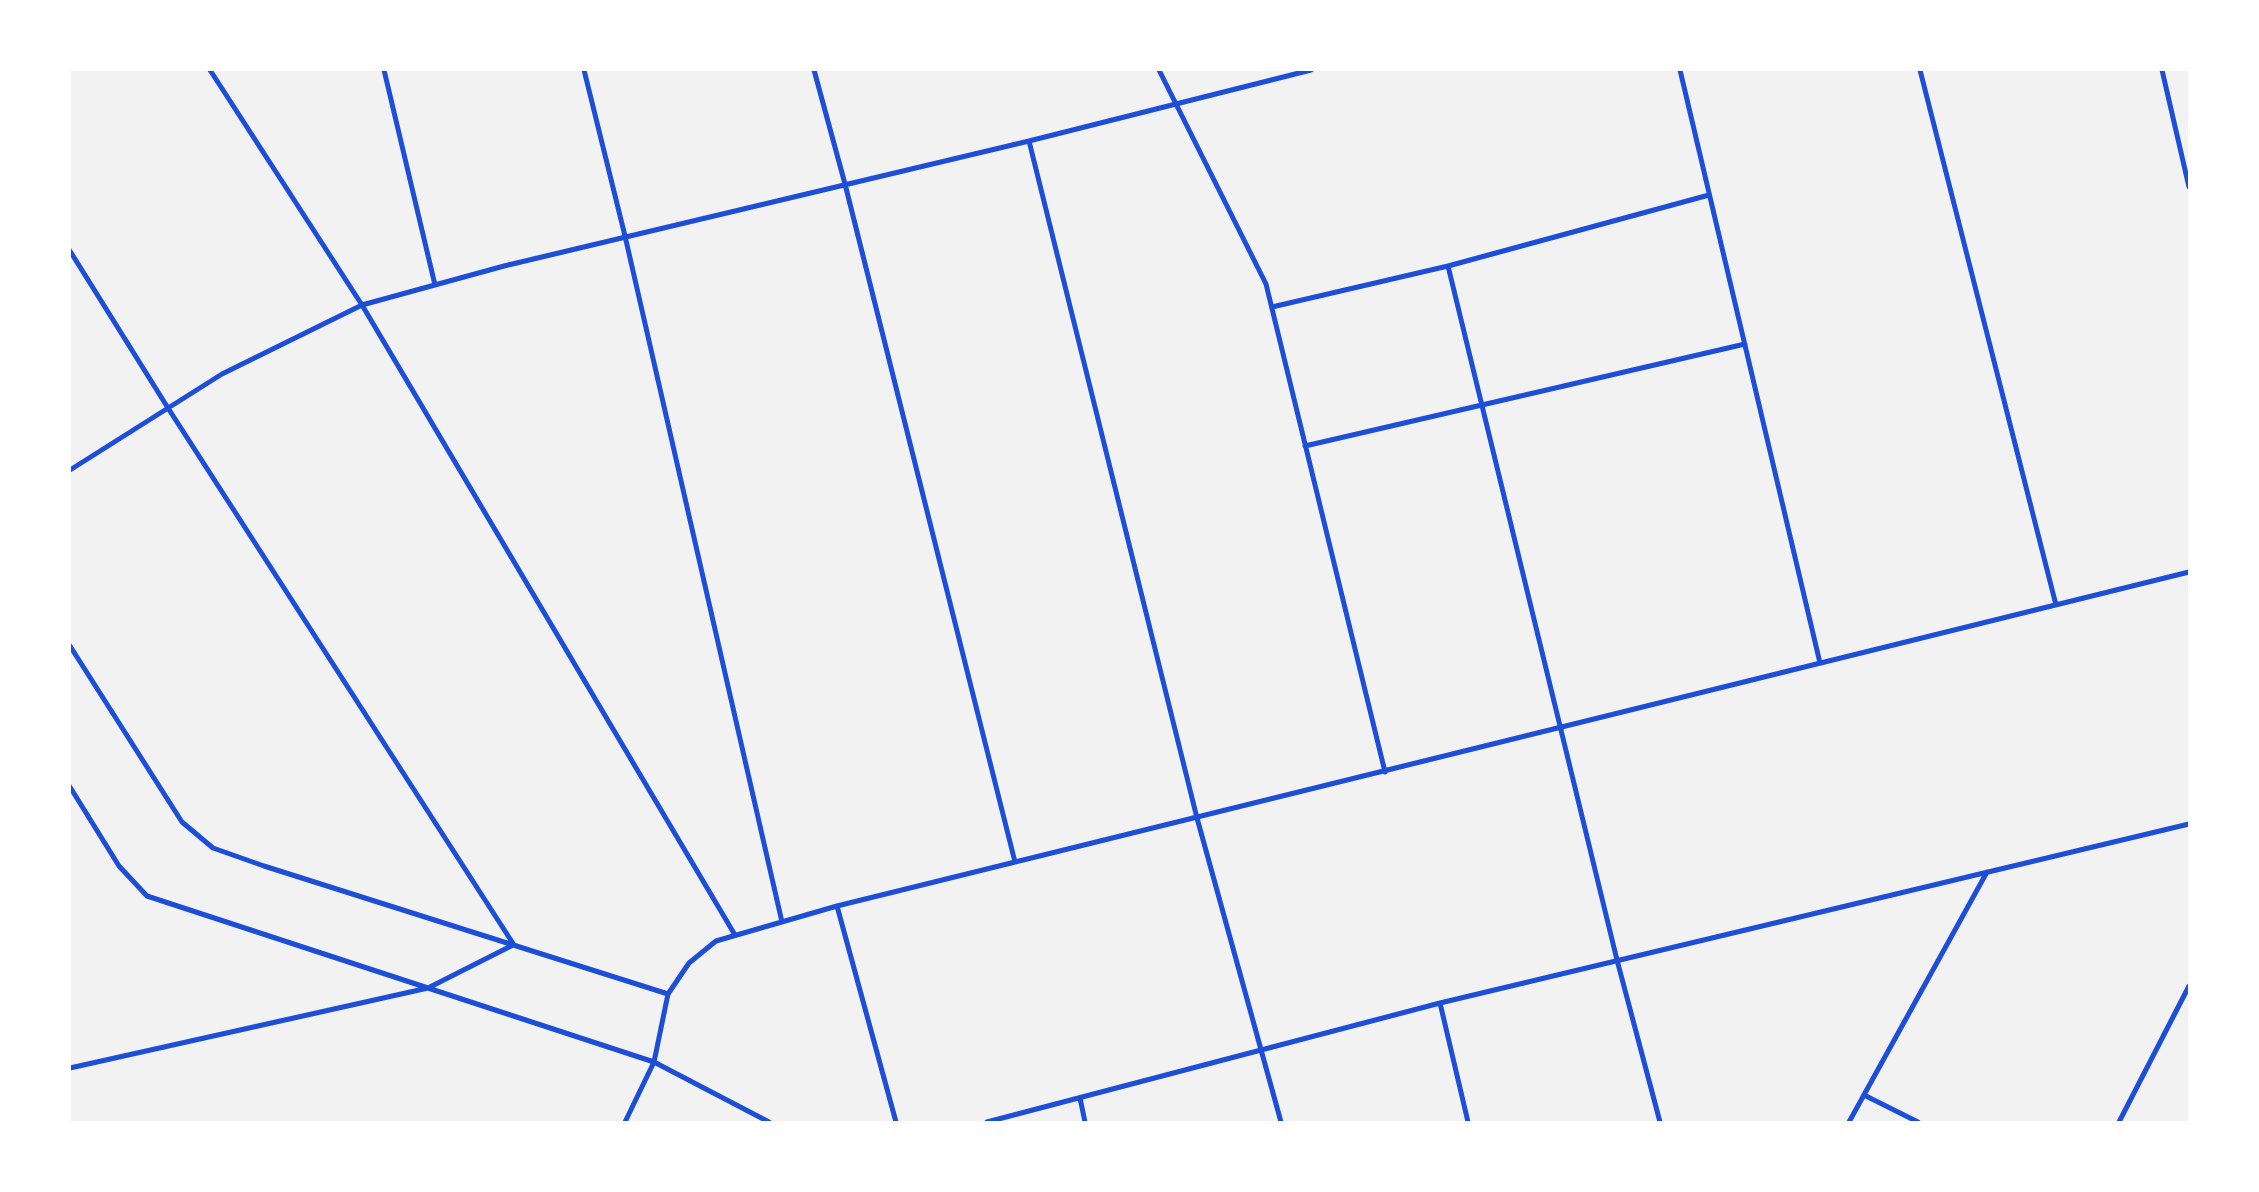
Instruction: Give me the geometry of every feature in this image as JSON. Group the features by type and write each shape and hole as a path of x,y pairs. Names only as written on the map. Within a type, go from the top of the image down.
{"street":[{"path":"210,70 362,305 735,935"},
{"path":"384,70 435,285"},
{"path":"584,70 625,236 782,922"},
{"path":"814,70 845,184 1014,862"},
{"path":"1159,70 1178,104 1266,284 1386,772"},
{"path":"70,470 222,374 362,305 625,236 1029,141 1311,70"},
{"path":"1680,70 1820,663"},
{"path":"1920,70 2056,605"},
{"path":"2162,70 2189,188"},
{"path":"1029,141 1197,818 1281,1122"},
{"path":"1272,307 1448,266 1710,195"},
{"path":"70,251 168,408 514,945"},
{"path":"1448,266 1617,960 1660,1122"},
{"path":"1305,446 1745,344"},
{"path":"626,1122 654,1062 668,994 689,963 716,941 837,906 1386,772 2189,572"},
{"path":"70,646 182,822 212,848 668,994"},
{"path":"70,788 119,866 147,896 654,1062 769,1122"},
{"path":"988,1122 1440,1002 2189,824"},
{"path":"1850,1122 1987,872"},
{"path":"837,906 896,1122"},
{"path":"70,1068 428,988 514,945"},
{"path":"2119,1122 2189,986"},
{"path":"1440,1002 1468,1122"},
{"path":"1864,1095 1918,1122"},
{"path":"1080,1098 1085,1122"}]}
